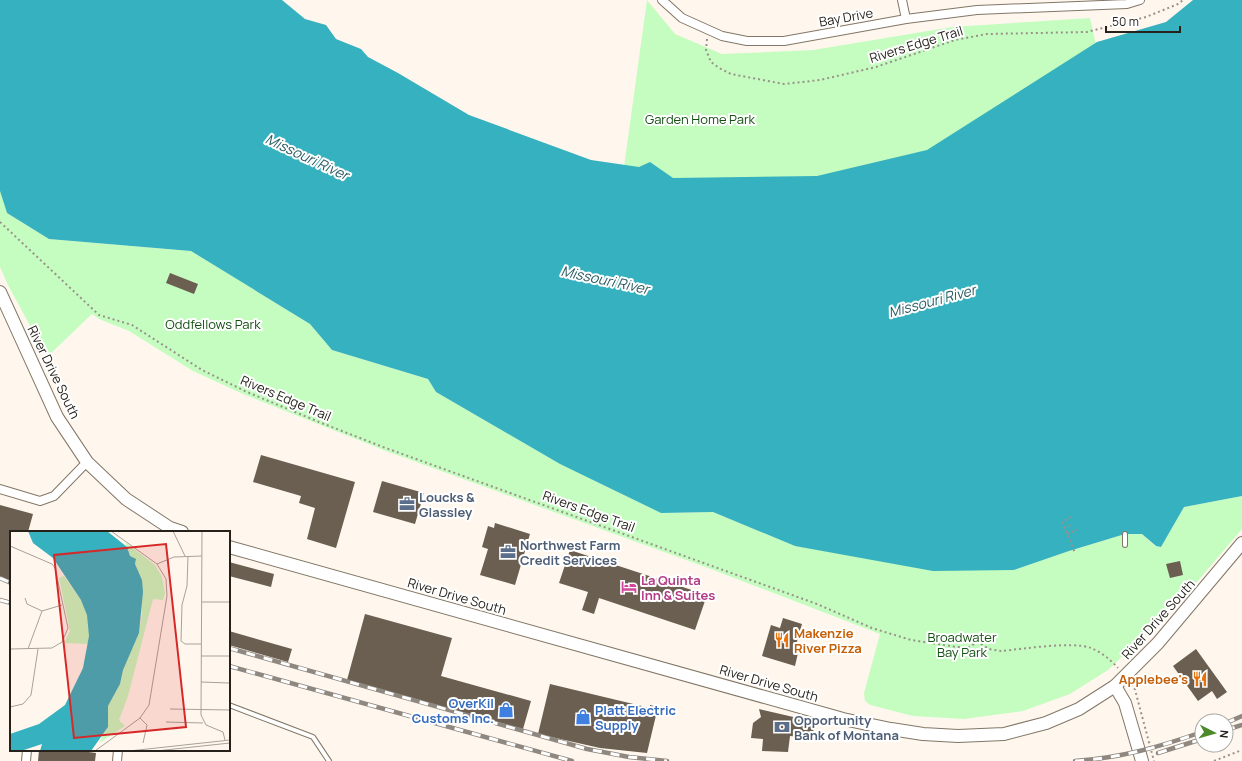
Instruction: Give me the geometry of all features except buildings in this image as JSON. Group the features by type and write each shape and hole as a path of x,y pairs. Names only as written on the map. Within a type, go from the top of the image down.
{"main road":[{"name":"River Drive South","path":"0,292 57,416 87,462 126,499 170,528 179,531"},
{"name":"River Drive South","path":"230,547 836,717 928,735 958,736 1004,734 1046,722 1078,710 1115,686 1158,643 1242,543"},
{"path":"1115,686 1124,703 1142,761"}],"street":[{"name":"Bay Drive","path":"662,0 682,18 722,36 747,41 784,41 906,19 977,10 1127,4 1140,0"},
{"path":"902,0 906,19"},
{"path":"0,489 40,501 47,499 54,496 87,462"},
{"path":"26,761 27,751"},
{"path":"117,761 118,751"}],"lane":[{"path":"1125,534 1125,545"},
{"path":"230,705 313,737 329,761"}],"path":[{"name":"Rivers Edge Trail","path":"710,30 706,50 711,62 719,68 731,74 784,84 820,80 876,67 955,40 987,34 1087,32 1146,17 1178,4 1183,0"},
{"name":"Rivers Edge Trail","path":"0,222 100,315 132,325 202,370 247,392 383,447 817,604 872,628 911,640 957,647 969,647 978,642 989,649 1001,650 1077,645 1091,648 1110,660 1134,686 1154,761"},
{"path":"1071,517 1062,522 1075,553"},
{"path":"1064,528 1074,524"},
{"path":"1067,534 1077,530"},
{"path":"1214,761 1242,750"}],"green space":[{"name":"Garden Home Park","path":"647,0 675,34 722,54 813,50 952,27 1090,18 1098,53 965,138 871,176 715,190 623,174"},
{"name":"Broadwater Bay Park","path":"0,191 7,213 49,239 191,251 310,324 332,350 428,379 436,392 560,464 661,513 713,512 795,546 1014,570 1125,534 1142,534 1155,546 1161,547 1184,507 1242,496 1242,529 1179,603 1108,670 1070,694 1023,711 964,719 913,716 870,705 865,701 864,693 880,634 711,569 386,451 243,394 193,371 129,331 99,319 92,314 47,357 8,285 0,267"}],"water":[{"name":"Missouri River","path":"0,0 282,0 305,19 326,25 336,39 361,49 368,57 469,115 591,160 639,167 650,162 673,178 817,176 927,150 1097,42 1166,22 1193,0 1242,0 1242,496 1184,507 1161,547 1156,546 1142,534 1125,534 1014,570 933,571 795,546 713,512 661,513 560,464 436,392 428,379 332,350 310,324 191,251 49,239 7,213 0,191"}],"railway":[{"path":"0,578 10,583"},
{"path":"0,600 10,603"},
{"path":"230,648 587,749 629,757 667,761"},
{"path":"230,666 572,761"},
{"path":"1234,720 1242,716"},
{"path":"1234,728 1242,725"},
{"path":"1075,761 1092,760 1140,751 1194,734"},
{"path":"1158,753 1194,742"}],"place":[{"name":"Loucks & Glassley","path":"407,504"},
{"name":"Northwest Farm Credit Services","path":"508,552"},
{"name":"La Quinta Inn & Suites","path":"629,587"},
{"name":"Makenzie River Pizza","path":"782,640"},
{"name":"Applebee's","path":"1200,679"},
{"name":"OverKil Customs Inc.","path":"506,710"},
{"name":"Platt Electric Supply","path":"583,717"},
{"name":"Opportunity Bank of Montana","path":"782,727"}],"park label":[{"name":"Oddfellows Park","path":"213,324"}]}
